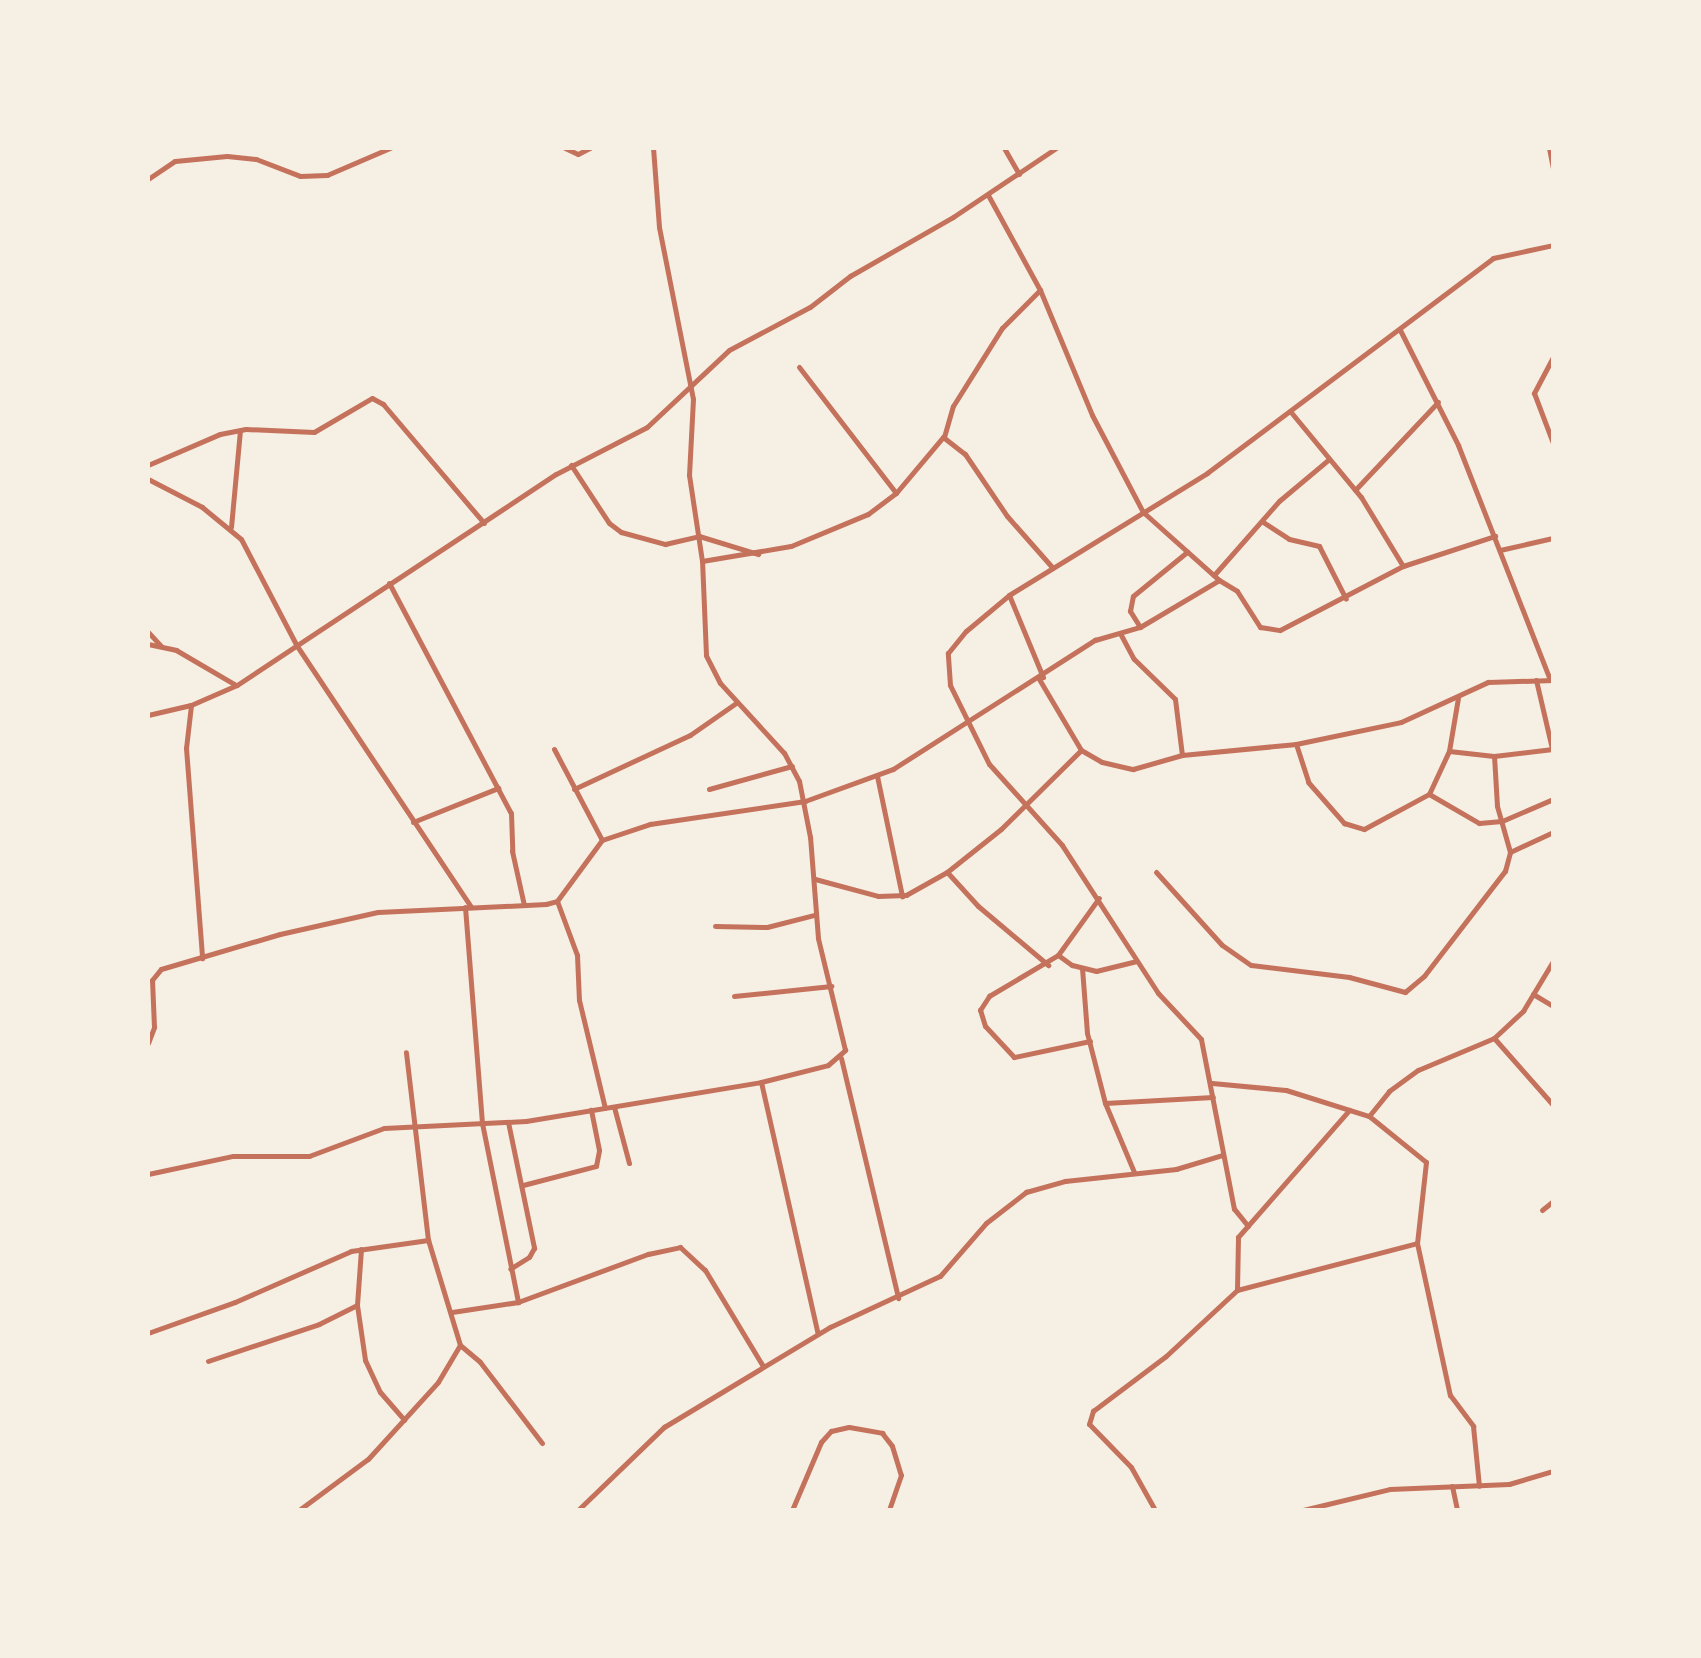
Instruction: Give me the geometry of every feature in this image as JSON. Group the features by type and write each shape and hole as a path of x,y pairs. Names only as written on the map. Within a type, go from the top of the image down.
{"street":[{"path":"148,179 175,161 256,159 313,177 361,165 390,148"},
{"path":"565,148 578,154 590,148"},
{"path":"653,148 659,227 691,382 689,475 702,561 708,666 792,766 805,801 815,879 814,915 845,1040 841,1058 898,1298"},
{"path":"1004,148 1019,174"},
{"path":"148,715 191,705 237,685 571,465 647,427 691,382 729,350 810,307 850,276 988,195 1056,148"},
{"path":"1549,148 1553,168"},
{"path":"253,149 256,159"},
{"path":"988,195 1040,290 1092,415 1143,512 1216,578 1237,591 1260,627 1272,631 1300,624 1403,566 1495,536"},
{"path":"1248,1226 1234,1209 1222,1155 1212,1083 1201,1039 1164,1001 1099,898 1028,804 989,764 966,725 965,709 947,676 948,653 966,631 1009,595 1207,473 1493,258 1553,245"},
{"path":"702,561 759,554 844,526 896,493 943,437 953,406 1002,328 1040,290"},
{"path":"1009,595 1041,678 1081,750 1102,762 1133,769 1182,755 1296,744 1401,722 1488,682 1552,680 1438,402 1400,330"},
{"path":"1553,357 1534,393 1553,443"},
{"path":"799,367 896,493"},
{"path":"148,465 181,446 240,430 302,436 377,399 484,523"},
{"path":"1355,490 1438,402"},
{"path":"1290,411 1355,490 1403,566"},
{"path":"231,528 240,430"},
{"path":"943,437 965,454 1007,516 1052,567"},
{"path":"148,1043 154,1027 154,976 202,958 280,934 378,912 557,901 602,840 650,824 805,801 877,775 966,725 1098,638 1121,635 1140,627 1216,578 1262,522 1328,460"},
{"path":"571,465 609,523 621,532 665,544 699,536 759,554"},
{"path":"148,479 231,528 250,553 297,646 468,907 482,1123 518,1302"},
{"path":"1262,522 1289,539 1319,546 1346,599"},
{"path":"1500,550 1553,538"},
{"path":"1140,627 1130,611 1133,596 1187,552"},
{"path":"389,583 511,813 512,851 524,905"},
{"path":"148,632 162,647"},
{"path":"1121,635 1134,659 1175,699 1182,755"},
{"path":"148,644 162,647 237,685"},
{"path":"1449,751 1494,756 1553,750 1536,680"},
{"path":"1296,744 1308,782 1334,815 1354,829 1372,826 1429,794 1449,751 1458,697"},
{"path":"574,789 690,735 736,703"},
{"path":"191,705 186,748 202,958"},
{"path":"554,749 602,840"},
{"path":"815,879 878,896 902,896 947,872 1028,804 1081,750"},
{"path":"1156,872 1222,945 1251,965 1349,977 1405,992 1424,976 1497,886 1510,852 1502,821 1494,756"},
{"path":"709,789 792,766"},
{"path":"877,775 902,896"},
{"path":"413,822 498,788"},
{"path":"1429,794 1472,820 1502,821 1553,799"},
{"path":"1510,852 1553,832"},
{"path":"947,872 978,906 1022,938 1048,965"},
{"path":"1090,1041 1014,1057 985,1026 980,1010 989,996 1048,965 1099,898"},
{"path":"557,901 577,955 579,1000 605,1108"},
{"path":"715,926 767,927 814,915"},
{"path":"1058,955 1082,968 1105,971 1137,961"},
{"path":"1369,1116 1411,1075 1494,1038 1533,994 1553,961"},
{"path":"1082,968 1090,1041 1105,1103 1134,1172"},
{"path":"734,996 831,986"},
{"path":"1533,994 1553,1006"},
{"path":"1494,1038 1553,1105"},
{"path":"406,1052 428,1240 460,1345 480,1362 542,1443"},
{"path":"148,1174 233,1156 309,1156 384,1128 508,1122 614,1107 761,1082 841,1058"},
{"path":"761,1082 818,1334"},
{"path":"1212,1083 1273,1087 1369,1116 1426,1162 1417,1243 1450,1395 1473,1426 1479,1486"},
{"path":"1105,1103 1213,1097"},
{"path":"614,1107 629,1163"},
{"path":"1237,1290 1235,1249 1248,1226 1350,1109"},
{"path":"523,1185 596,1166 599,1150 591,1110"},
{"path":"508,1122 534,1248 529,1257 510,1269"},
{"path":"578,1510 664,1427 818,1334 940,1276 986,1223 1026,1192 1065,1181 1176,1169 1222,1155"},
{"path":"1542,1210 1553,1201"},
{"path":"148,1333 361,1249 428,1240"},
{"path":"1155,1510 1131,1467 1092,1428 1089,1418 1237,1290 1417,1243"},
{"path":"452,1312 518,1302 648,1254 680,1247 705,1270 763,1366"},
{"path":"361,1249 357,1305 371,1377 404,1420"},
{"path":"208,1361 319,1324 357,1305"},
{"path":"299,1510 337,1485 404,1420 449,1369 460,1345"},
{"path":"792,1510 821,1442 831,1431 849,1427 882,1433 892,1446 901,1475 889,1510"},
{"path":"1303,1510 1390,1489 1479,1486 1553,1471"},
{"path":"1452,1486 1457,1510"}]}
